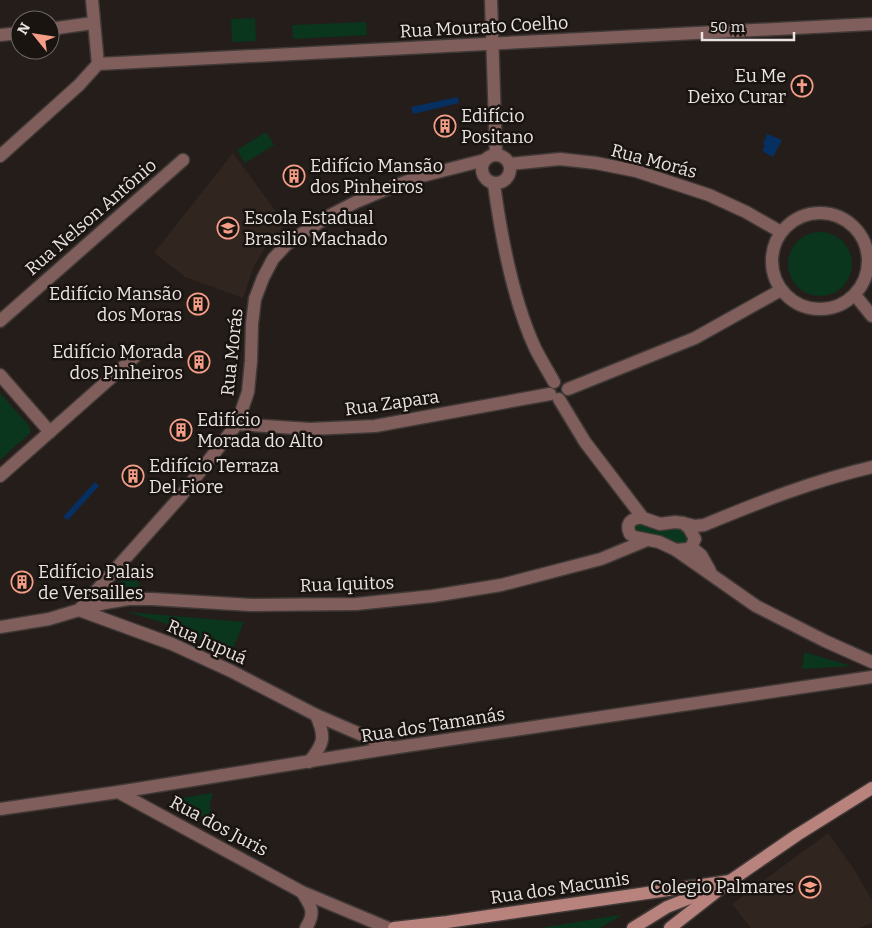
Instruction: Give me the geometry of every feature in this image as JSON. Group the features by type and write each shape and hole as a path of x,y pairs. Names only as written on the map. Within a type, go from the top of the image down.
{"main road":[{"path":"670,928 728,882 797,835 872,788"},
{"path":"634,928 668,907 728,882"},
{"name":"Rua dos Macunis","path":"394,928 447,925 728,882"}],"street":[{"path":"0,156 79,85 98,64 92,0"},
{"path":"491,0 493,44 491,157 482,168 483,176 488,181 499,184 506,180 510,172 510,164 505,157 491,157"},
{"path":"60,28 93,23"},
{"name":"Rua Mourato Coelho","path":"98,64 872,24"},
{"name":"Rua Morás","path":"79,610 181,496 238,424 248,392 252,361 252,324 255,299 263,278 274,259 286,245 329,216 374,194 418,177 491,157"},
{"name":"Rua Morás","path":"510,164 560,159 596,163 636,171 709,195 746,212 781,232"},
{"name":"Rua Nelson Antônio","path":"0,321 183,160"},
{"path":"494,184 506,255 518,300 535,348 585,442 631,503 634,536 659,542 676,550 756,606 785,622 872,662"},
{"path":"826,212 842,217 856,227 865,242 870,258 863,284 855,295 844,303 830,308 817,309 803,306 791,300 781,290 774,276 771,261 774,245 781,232 793,220 809,213 826,212"},
{"name":"Rua Zapara","path":"238,424 310,429 376,426 558,391 695,338 781,290"},
{"path":"855,295 872,316"},
{"path":"0,476 139,353"},
{"path":"0,375 50,432"},
{"path":"634,523 675,522 695,526 704,525 782,493 832,476 872,467"},
{"path":"612,555 624,541 634,523"},
{"path":"683,524 689,528 693,543 713,576"},
{"path":"676,550 684,550 693,543 704,525"},
{"name":"Rua Iquitos","path":"79,610 128,599 251,605 356,604 432,596 501,585 612,555 647,540"},
{"path":"0,627 49,619 79,610"},
{"name":"Rua Jupuá","path":"79,610 172,644 231,670 316,715 392,748"},
{"name":"Rua dos Tamanás","path":"0,809 392,748 872,677"},
{"path":"310,762 319,749 323,738 321,726 316,715"},
{"name":"Rua dos Juris","path":"118,792 302,892 388,928"},
{"path":"302,892 311,906 311,925"}],"shaded area":[{"name":"Escola Estadual Brasilio Machado","path":"233,153 286,225 268,243 254,266 243,298 185,277 154,253"},
{"name":"Colegio Palmares","path":"828,833 855,871 872,900 872,923 859,928 751,928 732,904"}],"green space":[{"path":"255,18 256,41 232,42 231,19"},
{"path":"366,22 367,35 293,39 292,25"},
{"path":"266,132 274,145 245,163 237,150"},
{"path":"814,232 826,232 843,241 850,252 852,264 850,276 843,287 826,296 814,296 802,291 793,282 788,270 788,258 793,246 802,237"},
{"path":"0,393 30,427 30,433 0,460"},
{"path":"637,522 662,529 685,531 689,540 685,544 680,545 654,534 646,535 632,532"},
{"path":"136,565 136,576 140,587 114,587"},
{"path":"127,612 244,622 231,653 171,625"},
{"path":"804,652 851,666 802,669"},
{"path":"213,793 210,804 211,820 168,800"},
{"path":"622,915 600,928 540,928 613,916"}],"water":[{"path":"458,97 459,103 413,114 411,107"},
{"path":"767,134 782,140 773,157 762,151"},
{"path":"95,482 99,486 68,520 63,517"}],"place":[{"name":"Eu Me Deixo Curar","path":"802,86"},
{"name":"Edifício Positano","path":"445,126"},
{"name":"Edifício Mansão dos Pinheiros","path":"294,176"},
{"name":"Escola Estadual Brasilio Machado","path":"228,228"},
{"name":"Edifício Mansão dos Moras","path":"198,304"},
{"name":"Edifício Morada dos Pinheiros","path":"199,362"},
{"name":"Edifício Morada do Alto","path":"181,430"},
{"name":"Edifício Terraza Del Fiore","path":"133,476"},
{"name":"Edifício Palais de Versailles","path":"22,582"},
{"name":"Colegio Palmares","path":"810,887"}]}
